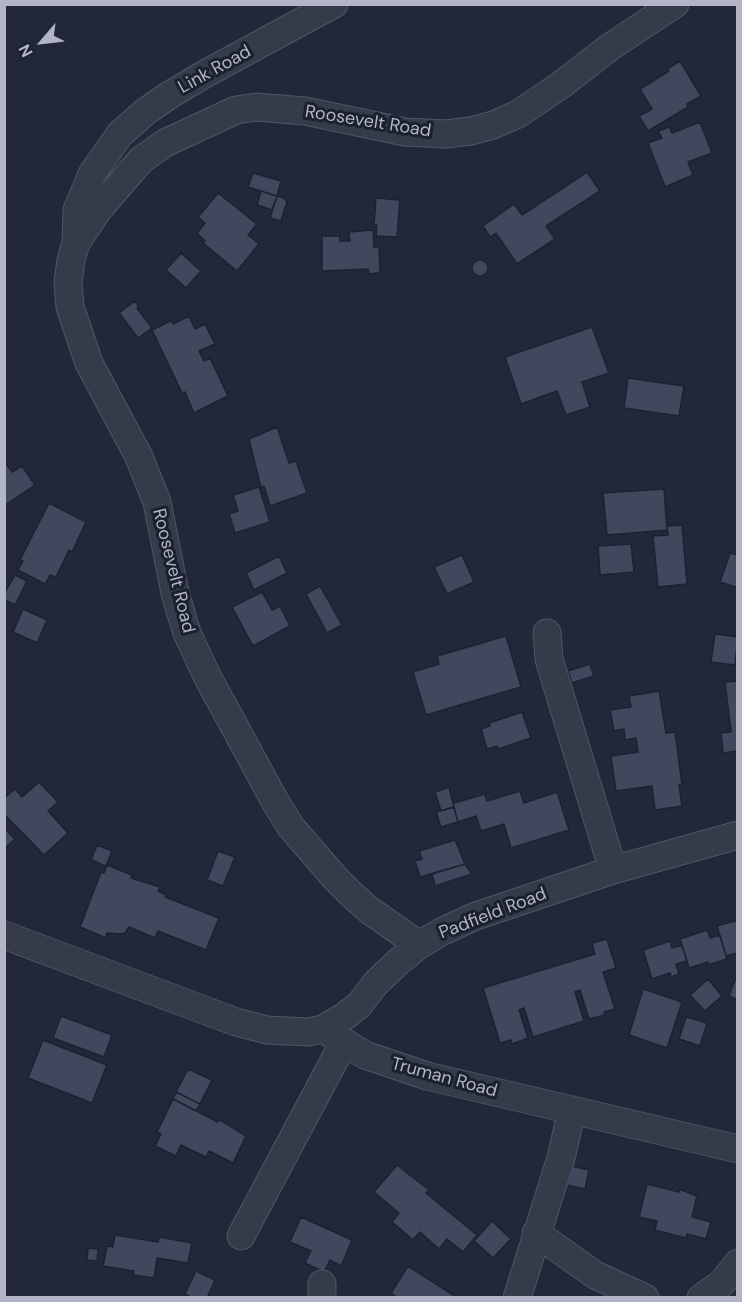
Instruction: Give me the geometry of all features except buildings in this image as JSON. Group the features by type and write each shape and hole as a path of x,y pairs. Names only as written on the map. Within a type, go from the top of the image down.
{"street":[{"name":"Link Road","path":"109,152 120,134 168,96 334,4"},
{"name":"Roosevelt Road","path":"76,243 98,210 141,160 165,143 236,110 256,107 305,111 405,132 446,134 471,131 493,125 518,114 561,85 610,47 675,4"},
{"name":"Roosevelt Road","path":"109,152 92,174 76,210 76,243 68,282 70,308 89,363 139,457 157,502 187,633 207,676 276,803 298,836 351,894 418,945"},
{"path":"547,633 549,659 613,870"},
{"name":"Padfield Road","path":"4,935 236,1022 267,1030 333,1035 376,983 418,945 443,931 476,916 613,870 738,835"},
{"path":"241,1236 333,1035"},
{"name":"Truman Road","path":"333,1035 365,1055 427,1076 738,1149"},
{"path":"517,1298 561,1158 572,1110"},
{"path":"536,1233 595,1275 645,1298"},
{"path":"701,1298 722,1283 738,1263"}]}
